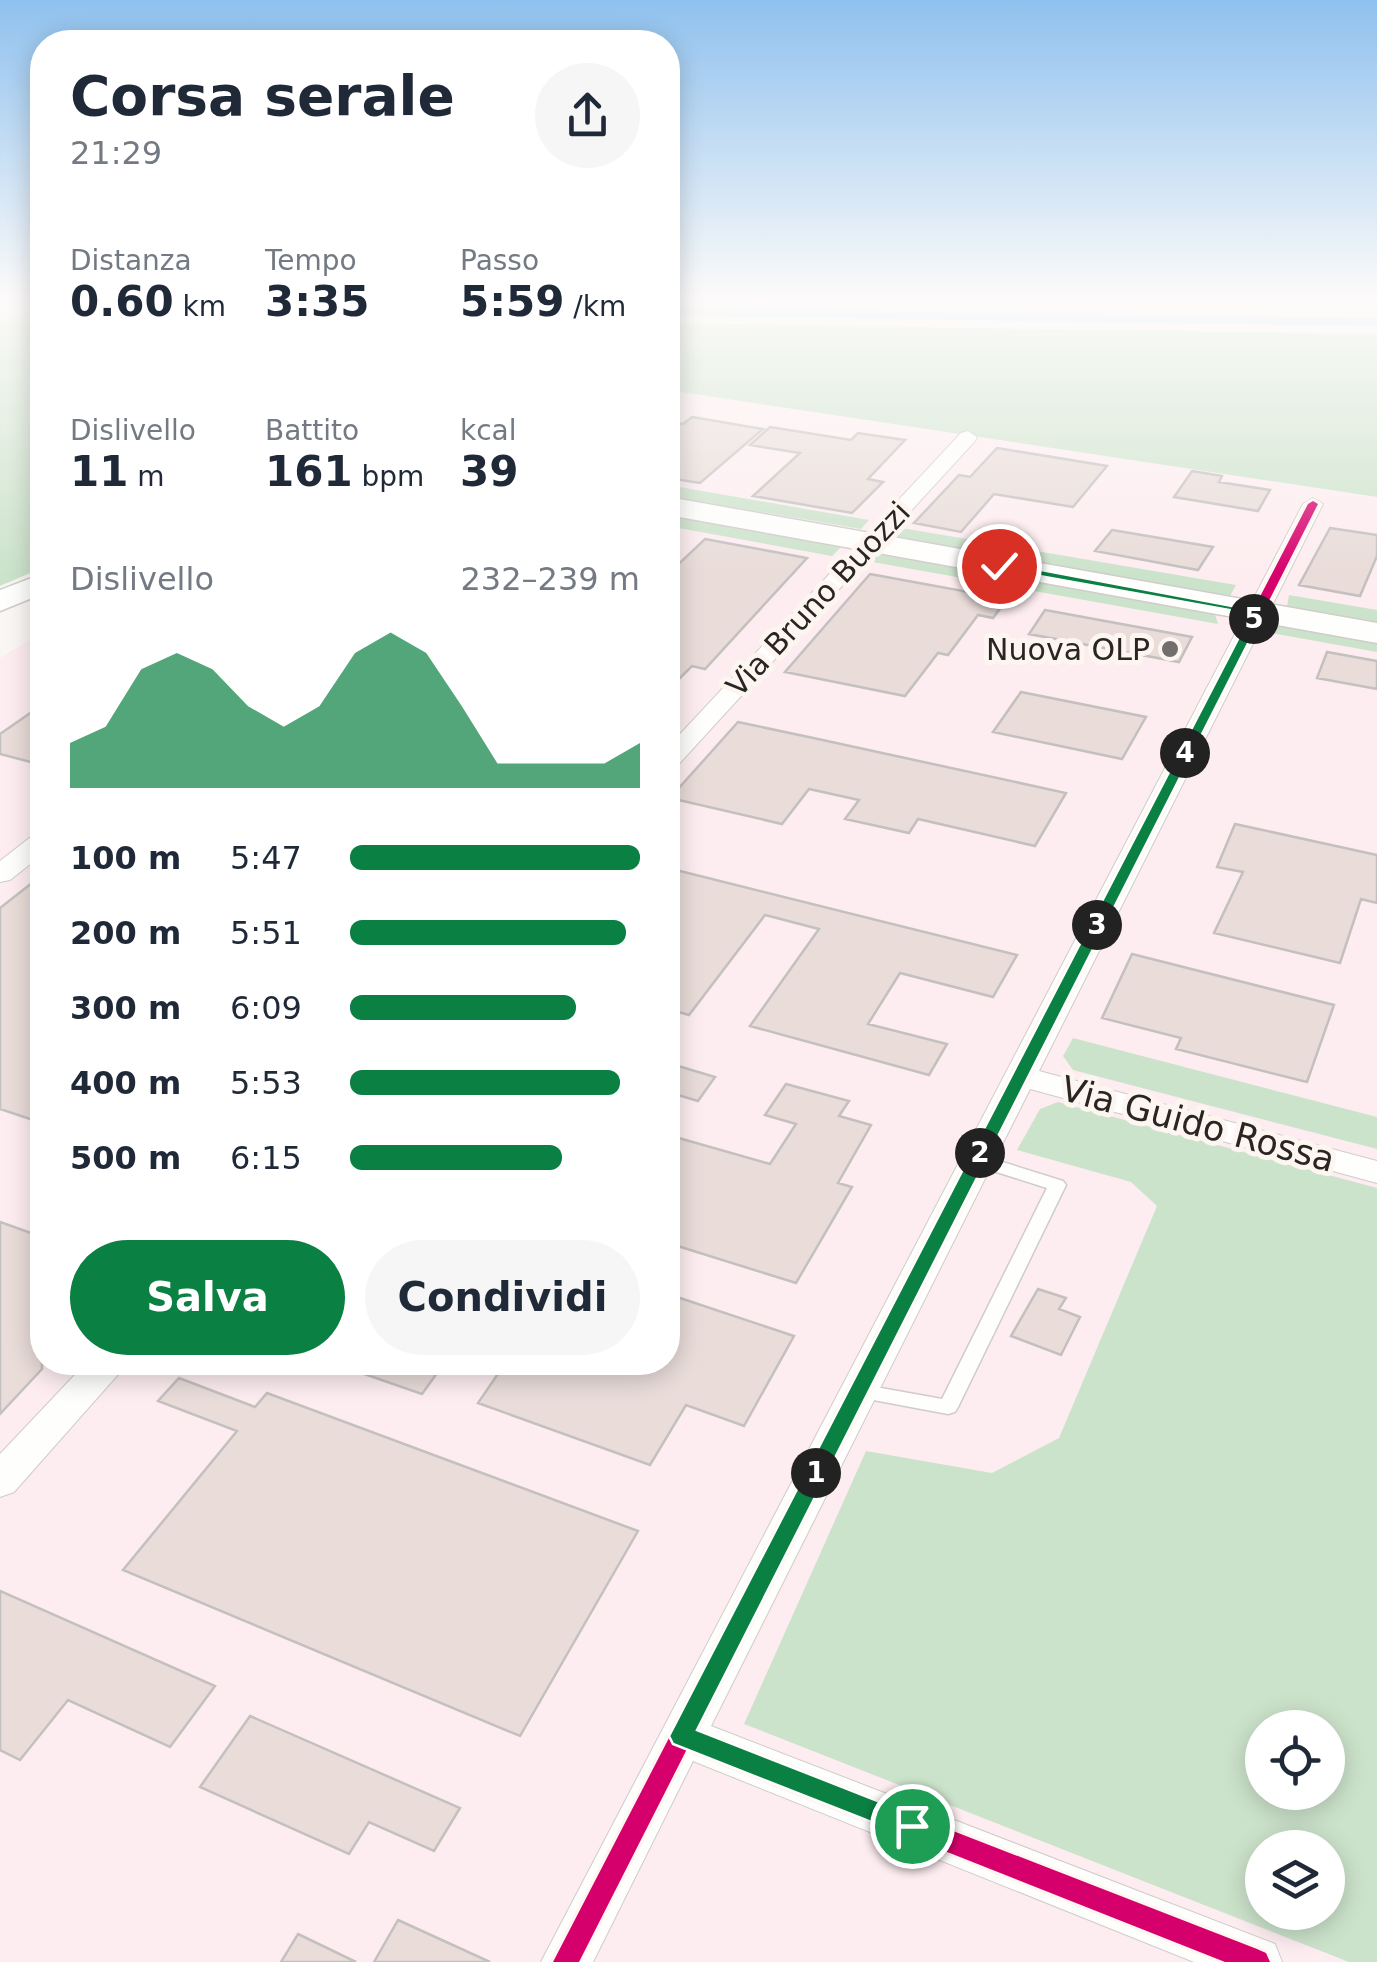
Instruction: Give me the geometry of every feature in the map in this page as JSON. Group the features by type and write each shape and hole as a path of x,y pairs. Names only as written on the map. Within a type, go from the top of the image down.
{"main road":[{"path":"680,508 1377,632"},
{"path":"0,602 30,588"}],"street":[{"name":"Via Bruno Buozzi","path":"680,748 968,437"},
{"path":"566,1962 1313,504"},
{"path":"0,874 30,851"},
{"name":"Via Guido Rossa","path":"1020,1076 1377,1172"},
{"path":"0,1481 98,1375"},
{"path":"682,1736 1257,1962"}],"lane":[{"path":"859,1391 948,1407 1056,1185 977,1160"}],"shaded area":[{"path":"680,392 1377,497 1377,1962 0,1962 0,658 30,639 30,1375 680,1375"}],"green space":[{"path":"0,392 30,392 30,573 0,586"},
{"path":"680,392 680,392 1377,392 1377,497"},
{"path":"680,487 869,520 861,529 680,498"},
{"path":"680,517 842,546 832,556 680,528"},
{"path":"896,527 1236,585 1230,596 888,536"},
{"path":"876,551 1214,611 1218,624 867,561"},
{"path":"1289,595 1377,610 1377,622 1287,606"},
{"path":"1281,623 1377,640 1377,652 1271,633"},
{"path":"1073,1038 1377,1117 1377,1149 1073,1070 1063,1056"},
{"path":"1058,1102 1377,1188 1377,1962 1349,1962 1268,1930 1345,1930 1345,1830 1245,1830 1245,1921 744,1724 866,1451 992,1473 1059,1438 1157,1206 1131,1182 1017,1150 1040,1109"}],"building":[{"path":"692,417 763,429 700,483 680,480 680,424"},
{"path":"770,427 851,440 858,433 905,440 868,479 883,482 852,513 753,496 800,453 750,445"},
{"path":"997,448 1107,466 1073,507 994,494 961,532 914,523 959,475 970,477"},
{"path":"1192,471 1222,476 1219,482 1270,490 1258,511 1174,497"},
{"path":"1330,528 1377,535 1377,556 1360,596 1299,585"},
{"path":"1112,530 1213,547 1198,570 1095,551"},
{"path":"705,539 807,558 705,669 692,666 680,678 680,563"},
{"path":"870,574 1007,599 993,618 978,615 948,655 938,653 905,696 785,672"},
{"path":"1045,610 1192,637 1179,662 1029,634"},
{"path":"1327,652 1377,661 1377,689 1317,678"},
{"path":"1021,692 1146,717 1122,759 993,732"},
{"path":"30,713 30,762 0,754 0,734"},
{"path":"738,722 1066,793 1035,846 918,819 909,833 845,819 859,800 809,789 782,824 680,800 680,787"},
{"path":"1235,824 1377,855 1377,903 1361,899 1340,963 1214,933 1243,872 1217,867"},
{"path":"680,871 1017,955 993,997 900,973 868,1024 947,1044 929,1075 750,1026 819,929 765,915 689,1015 680,1012"},
{"path":"30,884 30,1119 0,1109 0,908"},
{"path":"1132,954 1334,1005 1307,1082 1176,1049 1181,1038 1102,1018"},
{"path":"680,1067 715,1077 698,1101 680,1096"},
{"path":"786,1084 849,1101 839,1116 871,1125 838,1183 852,1187 796,1283 680,1247 680,1138 770,1164 796,1124 765,1115"},
{"path":"0,1222 30,1233 30,1375 36,1375 0,1414"},
{"path":"1038,1289 1066,1298 1059,1309 1080,1317 1061,1355 1011,1336"},
{"path":"680,1298 794,1336 744,1426 686,1405 650,1465 478,1403 497,1375 680,1375"},
{"path":"367,1375 436,1375 422,1394"},
{"path":"179,1378 255,1407 267,1393 638,1531 520,1736 123,1570 237,1431 158,1401"},
{"path":"0,1591 215,1686 170,1747 68,1700 20,1760 0,1750"},
{"path":"250,1716 460,1808 434,1851 369,1822 349,1854 200,1787"},
{"path":"398,1920 490,1962 374,1962"},
{"path":"298,1934 356,1962 281,1962"}],"cycle path":[{"path":"566,1962 1313,504"},
{"path":"682,1736 1257,1962"}],"place":[{"name":"Nuova OLP","path":"1170,649"}],"route":[{"path":"912,1826 682,1736 1258,612 999,566"}]}
